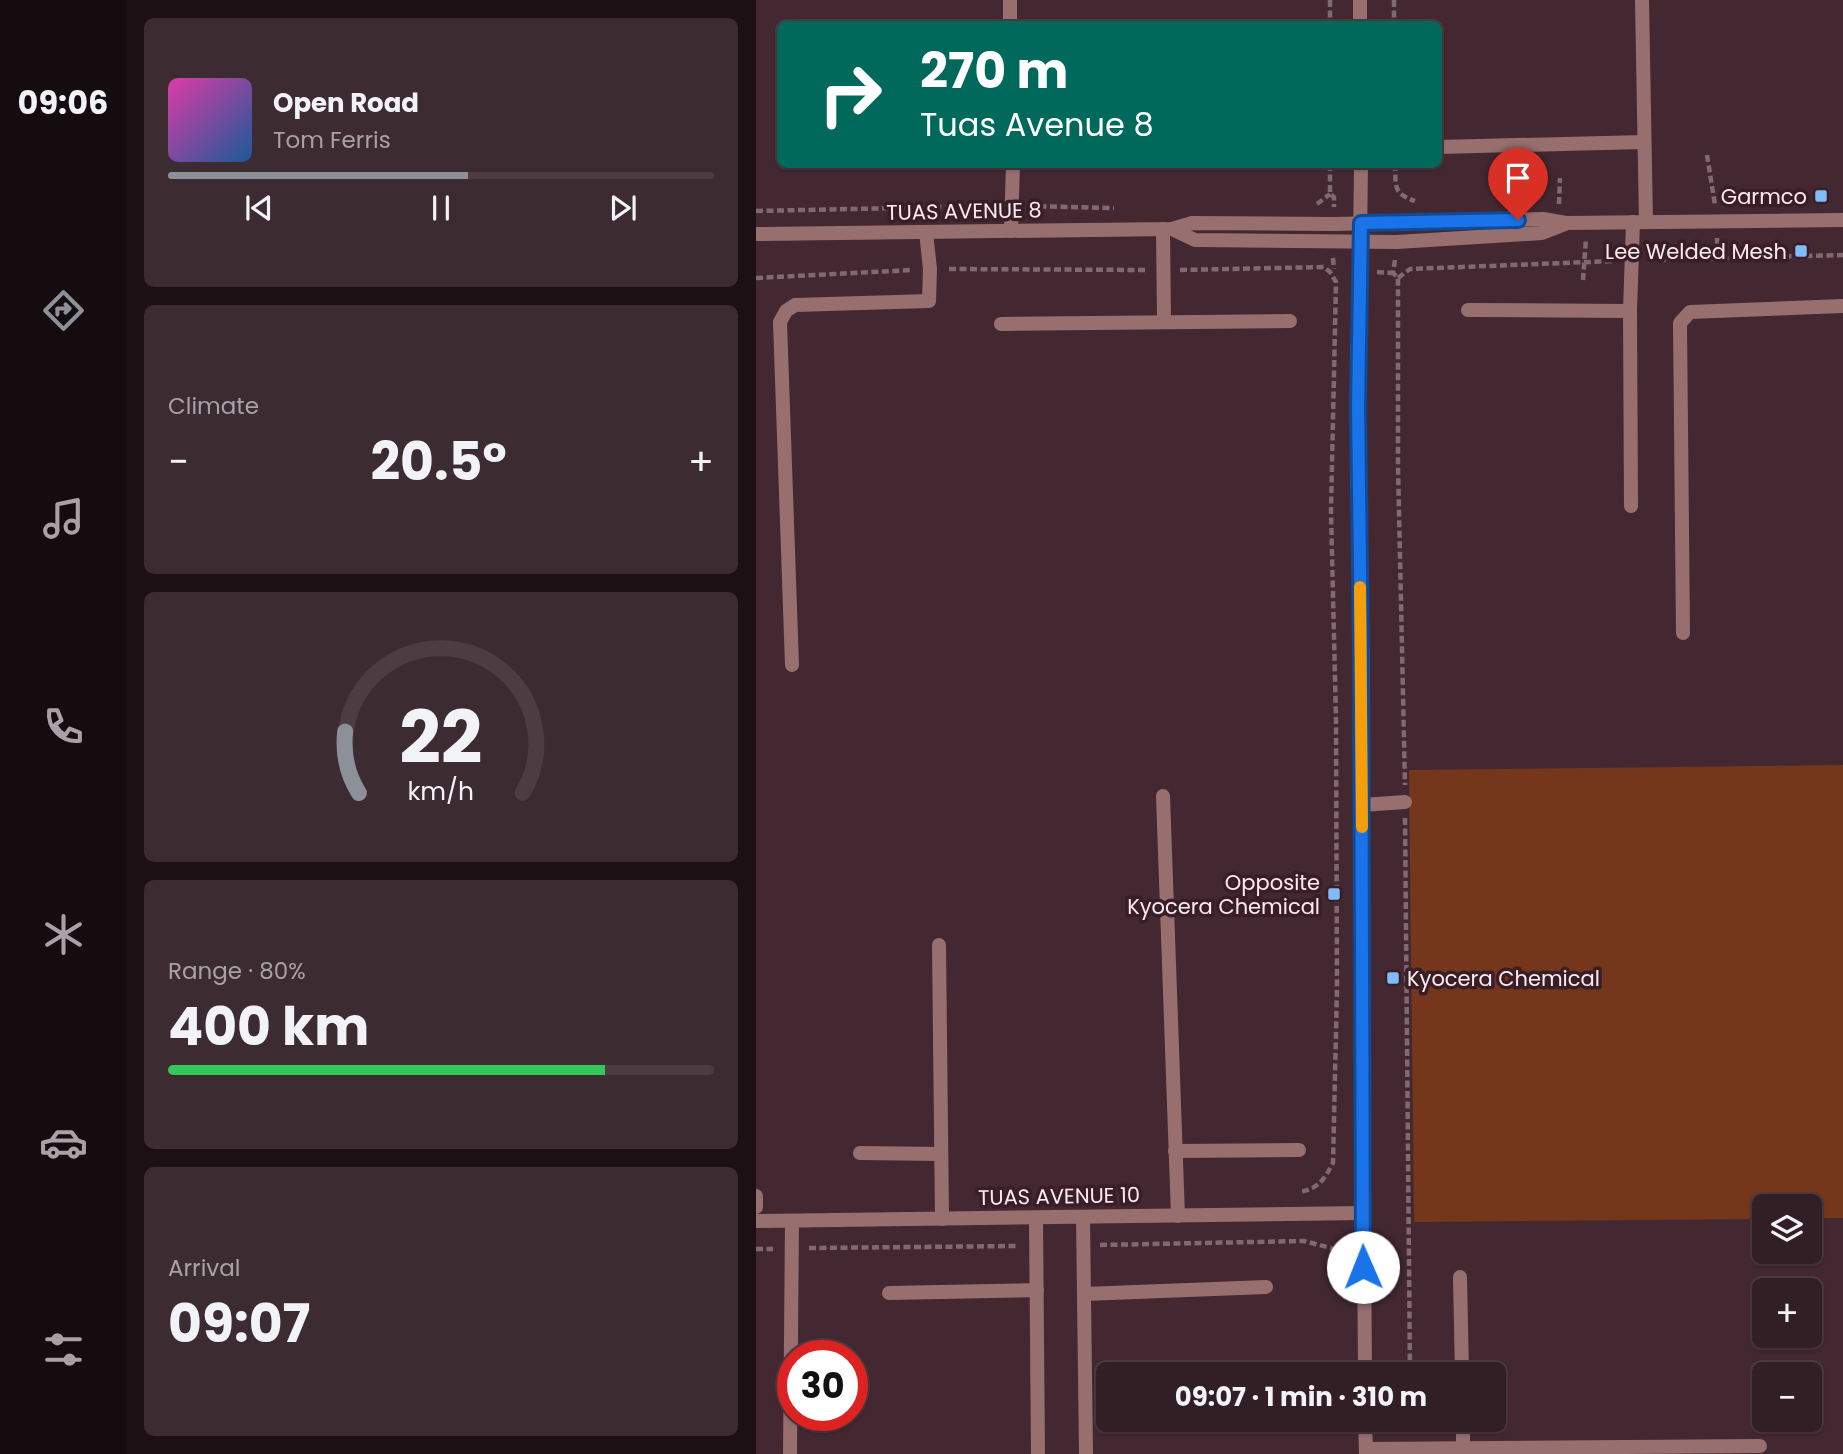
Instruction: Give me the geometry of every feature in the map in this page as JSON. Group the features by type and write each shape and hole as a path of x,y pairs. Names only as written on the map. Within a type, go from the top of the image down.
{"street":[{"path":"1010,0 1010,21"},
{"path":"1360,0 1360,21"},
{"path":"1631,506 1630,311 1640,222 1644,142 1642,0"},
{"path":"1442,147 1644,142"},
{"path":"1011,231 1013,168"},
{"path":"1361,168 1358,407 1365,1362"},
{"name":"TUAS AVENUE 8","path":"756,234 1167,229 1192,223 1542,219 1566,223 1843,220"},
{"name":"TUAS AVENUE 8","path":"1167,229 1195,240 1360,242 1542,233 1566,223"},
{"path":"1164,322 1163,270 1167,229"},
{"path":"792,665 780,322 786,311 795,305 929,301 930,269 926,232"},
{"path":"1683,633 1681,323 1690,312 1843,306"},
{"path":"1468,310 1630,311"},
{"path":"1001,324 1290,321"},
{"path":"1163,796 1178,1216"},
{"path":"1362,805 1405,802"},
{"path":"939,945 942,1219"},
{"path":"1175,1151 1299,1150"},
{"path":"860,1153 941,1154"},
{"path":"756,1196 756,1207"},
{"name":"TUAS AVENUE 10","path":"756,1221 1363,1213"},
{"path":"1083,1217 1086,1454"},
{"path":"1037,1218 1038,1454"},
{"path":"790,1454 792,1221"},
{"path":"1460,1277 1462,1362"},
{"path":"1084,1294 1266,1287"},
{"path":"888,1293 1037,1290"},
{"path":"1366,1432 1366,1452 1463,1448 1760,1446"},
{"path":"1463,1432 1463,1448"}],"path":[{"path":"1330,0 1330,21"},
{"path":"1394,0 1394,21"},
{"path":"1314,206 1323,202 1330,194 1330,168"},
{"path":"1395,168 1396,189 1402,196"},
{"path":"756,211 1013,206 1124,208"},
{"path":"1583,280 1586,223"},
{"path":"756,278 930,269 1163,270 1324,267 1336,282 1331,511 1337,800 1334,1163 1322,1183 1311,1190 1287,1194"},
{"path":"1398,278 1410,1362"}],"shaded area":[{"path":"1843,765 1843,1218 1822,1218 1822,1194 1752,1194 1752,1219 1414,1222 1409,770"}],"slow traffic":[{"path":"1360,587 1362,827"}],"place":[{"name":"Garmco","path":"1821,196"},
{"name":"Lee Welded Mesh","path":"1801,251"},
{"name":"Opposite Kyocera Chemical","path":"1334,894"},
{"name":"Kyocera Chemical","path":"1393,978"}],"route":[{"path":"1363,1267 1358,407 1361,223 1518,220"}]}
